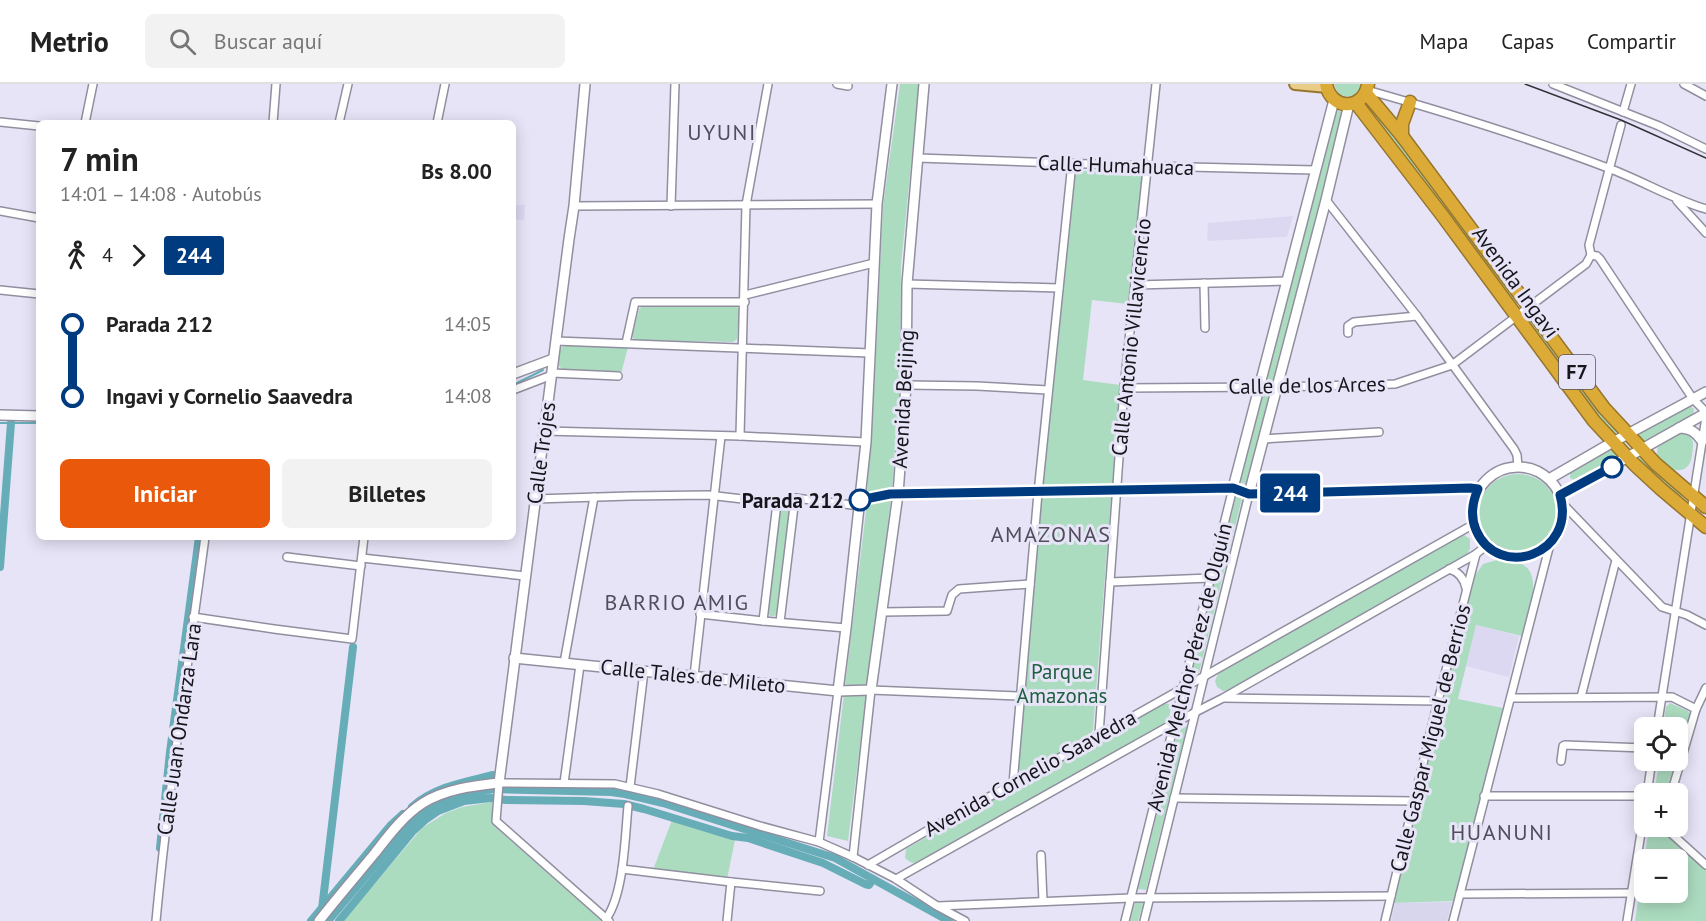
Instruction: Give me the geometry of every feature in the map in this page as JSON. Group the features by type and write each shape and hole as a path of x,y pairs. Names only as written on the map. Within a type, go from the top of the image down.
{"highway":[{"path":"1327,86 1329,94 1340,103 1352,103 1362,98 1367,89"},
{"name":"Avenida Ingavi","path":"1367,89 1604,408 1642,450 1706,507"},
{"path":"1401,136 1402,124 1410,102"},
{"name":"Avenida Ingavi","path":"1352,103 1442,215 1594,421 1628,458 1706,527"}],"main road":[{"path":"1295,84 1327,86"}],"street":[{"path":"86,120 93,84"},
{"path":"273,120 276,84"},
{"path":"340,120 348,84"},
{"path":"438,120 445,84"},
{"name":"Calle Trojes","path":"585,84 574,206 514,658 496,821 607,920"},
{"path":"671,206 675,84"},
{"path":"740,436 746,205 768,84"},
{"path":"837,84 848,86"},
{"name":"Avenida Beijing","path":"819,842 846,628 866,442 877,204 892,84"},
{"name":"Avenida Beijing","path":"853,856 871,690 898,494 906,385 908,284 924,84"},
{"name":"Calle Antonio Villavicencio","path":"1099,734 1124,388 1156,84"},
{"path":"1553,84 1659,126 1706,149"},
{"path":"1623,112 1631,84"},
{"path":"1684,84 1706,94"},
{"path":"1367,89 1496,128 1609,168 1706,209"},
{"name":"Avenida Melchor Pérez de Olguín","path":"1125,921 1210,578 1334,100"},
{"name":"Avenida Melchor Pérez de Olguín","path":"1144,921 1249,494 1352,103"},
{"path":"0,122 36,126"},
{"path":"1621,124 1590,246 1591,255 1600,259 1693,399 1706,414 1658,717"},
{"name":"Calle Humahuaca","path":"918,158 1315,170"},
{"path":"1013,784 1038,493 1072,164"},
{"path":"1673,197 1706,233"},
{"path":"1326,200 1416,316 1514,449 1518,467"},
{"path":"574,206 877,204"},
{"path":"0,211 36,217"},
{"name":"Calle de los Arces","path":"1124,388 1395,384 1452,365 1586,264 1591,255"},
{"path":"626,343 635,302 745,298 874,263"},
{"path":"1135,285 1287,281"},
{"path":"1204,283 1205,328"},
{"path":"908,284 1059,288"},
{"path":"0,290 36,294"},
{"path":"1348,333 1348,326 1354,322 1416,316"},
{"path":"556,341 870,353"},
{"path":"516,373 553,359"},
{"path":"516,389 552,374 618,376"},
{"path":"906,385 1048,390"},
{"path":"1549,479 1706,392"},
{"path":"1561,499 1706,414"},
{"path":"0,415 36,416"},
{"path":"1679,428 1690,429 1702,441"},
{"path":"545,430 866,442"},
{"path":"1263,439 1379,432"},
{"path":"694,676 721,436"},
{"path":"1550,544 1530,555 1515,557 1500,553 1487,545 1481,539 1474,524 1472,510 1478,489 1488,478 1508,468 1518,467 1536,471 1549,479 1561,499 1662,607 1687,615 1706,625"},
{"path":"535,499 715,496 777,503 795,498 860,503 898,494 1038,493 1116,489 1233,488 1249,494 1478,489"},
{"path":"564,663 594,497"},
{"path":"780,622 795,498"},
{"path":"1453,921 1550,544 1561,525 1563,511 1561,499"},
{"path":"763,621 777,503"},
{"name":"Avenida Cornelio Saavedra","path":"868,865 1474,524"},
{"name":"Calle Juan Ondarza Lara","path":"156,921 177,731 205,540"},
{"path":"193,617 352,639 364,540"},
{"name":"Avenida Cornelio Saavedra","path":"896,879 1223,698 1449,570 1487,545"},
{"name":"Calle Gaspar Miguel de Berrios","path":"1385,921 1476,554"},
{"path":"287,557 525,576"},
{"path":"1581,697 1616,560"},
{"path":"1449,570 1462,578 1467,590"},
{"path":"1110,582 1210,578"},
{"path":"883,612 947,611 952,595 959,588 1030,584"},
{"path":"700,614 846,628"},
{"name":"Calle Tales de Mileto","path":"514,658 838,691 871,690"},
{"path":"564,783 580,665"},
{"path":"630,787 644,671"},
{"path":"1674,783 1696,709 1706,688"},
{"path":"871,690 1020,696"},
{"path":"1510,698 1661,697 1671,698 1696,709"},
{"path":"1223,698 1438,701"},
{"path":"1561,761 1562,749 1565,745 1634,748"},
{"path":"318,921 396,828 423,803 457,790 499,784 564,783 615,784 630,787 819,842 853,856 896,879 965,921"},
{"path":"1484,796 1634,795"},
{"path":"1174,798 1414,801"},
{"path":"607,920 615,902 628,806"},
{"path":"1627,921 1641,837"},
{"path":"1675,837 1705,863"},
{"path":"1041,855 1043,901"},
{"path":"621,868 820,891"},
{"path":"727,921 731,882"},
{"path":"1460,894 1631,893"},
{"path":"937,906 1131,898 1391,896"}],"shaded area":[{"path":"516,205 525,205 524,220 516,219"},
{"path":"1293,216 1287,237 1207,241 1208,223"},
{"path":"1476,625 1519,636 1509,677 1466,666"},
{"path":"1452,902 1447,921 1391,921 1395,903"}],"green space":[{"path":"900,84 919,84 901,265 900,385 892,490 867,493 883,206"},
{"path":"1334,84 1361,84 1355,94 1345,96 1338,93"},
{"path":"1371,102 1519,302 1516,305 1384,129 1362,107"},
{"path":"1336,109 1345,114 1336,139 1274,380 1267,379"},
{"path":"1080,171 1135,172 1142,175 1128,304 1092,300 1083,380 1120,385 1113,484 1110,486 1044,488 1042,486 1074,175"},
{"path":"644,305 736,305 739,310 737,339 733,342 634,339 632,336 639,309"},
{"path":"1529,315 1617,431 1616,433 1613,434 1595,413 1525,319"},
{"path":"564,345 628,347 621,374 564,371 559,366 559,360"},
{"path":"1271,391 1246,484 1239,482 1263,392"},
{"path":"1690,406 1694,409 1693,415 1646,442 1639,438 1640,432"},
{"path":"1680,432 1689,434 1693,442 1693,450 1689,465 1676,470 1663,463 1658,457 1657,450 1662,442"},
{"path":"1608,450 1614,451 1615,459 1576,481 1570,478 1570,471"},
{"path":"1640,458 1644,458 1681,493 1682,497 1680,498 1639,461"},
{"path":"1518,474 1533,477 1546,486 1555,499 1558,514 1555,529 1546,542 1533,551 1518,554 1503,551 1490,542 1481,529 1478,514 1481,499 1490,486 1503,477"},
{"name":"Parque Amazonas","path":"1108,494 1111,498 1093,730 1089,736 1022,774 1018,767 1041,500 1043,497"},
{"path":"1236,497 1242,498 1199,673 1192,678 1190,675"},
{"path":"891,498 848,841 827,836 866,511 873,503"},
{"path":"785,508 791,513 778,614 770,616 767,611 778,514 781,509"},
{"path":"1461,535 1470,539 1470,549 1467,554 1230,690 1223,691 1217,687 1215,681 1218,674"},
{"path":"1497,560 1515,562 1525,566 1533,580 1532,600 1522,636 1476,625 1458,699 1503,708 1455,901 1392,903 1474,577 1483,564"},
{"path":"1163,703 1169,704 1170,709 1166,722 917,864 905,858 906,849"},
{"path":"1670,703 1688,711 1690,714 1688,721 1688,717 1664,717 1666,707"},
{"path":"1187,726 1146,890 1138,889 1178,730"},
{"path":"1658,771 1673,771 1669,783 1656,783"},
{"path":"492,802 492,824 604,921 343,921 422,828 446,813 462,807"},
{"path":"672,820 735,840 727,879 653,870"},
{"path":"1648,837 1669,837 1682,849 1646,849"},
{"path":"1688,854 1706,870 1706,921 1635,921 1638,903 1688,903"},
{"path":"1135,903 1143,903 1138,921 1130,921"}],"waterway":[{"path":"516,384 543,370"},
{"path":"0,423 36,423"},
{"path":"0,567 11,423"},
{"path":"160,848 170,752 199,540"},
{"path":"322,909 353,647"},
{"path":"412,807 440,790 493,775"},
{"path":"328,921 420,814 451,798 493,789 611,792 663,803 835,858 949,921"},
{"path":"339,921 413,831 425,820 438,811 464,801 491,798 624,804 732,836 748,838 823,863 865,884 869,885 873,879"},
{"path":"311,921 390,826 403,814"}],"tram line":[{"path":"1525,84 1621,120 1706,158"}],"bus line":[{"name":"244","path":"860,500 890,494 1038,493 1121,489 1233,488 1249,494 1470,488 1478,489 1472,510 1474,524 1481,539 1493,550 1507,556 1523,557 1544,549 1555,538 1563,518 1560,495 1612,467"}],"place":[{"name":"Parada 212","path":"860,500"}],"district":[{"name":"UYUNI","path":"722,132"},
{"name":"AMAZONAS","path":"1051,534"},
{"name":"BARRIO AMIG","path":"677,602"},
{"name":"HUANUNI","path":"1502,832"}]}
